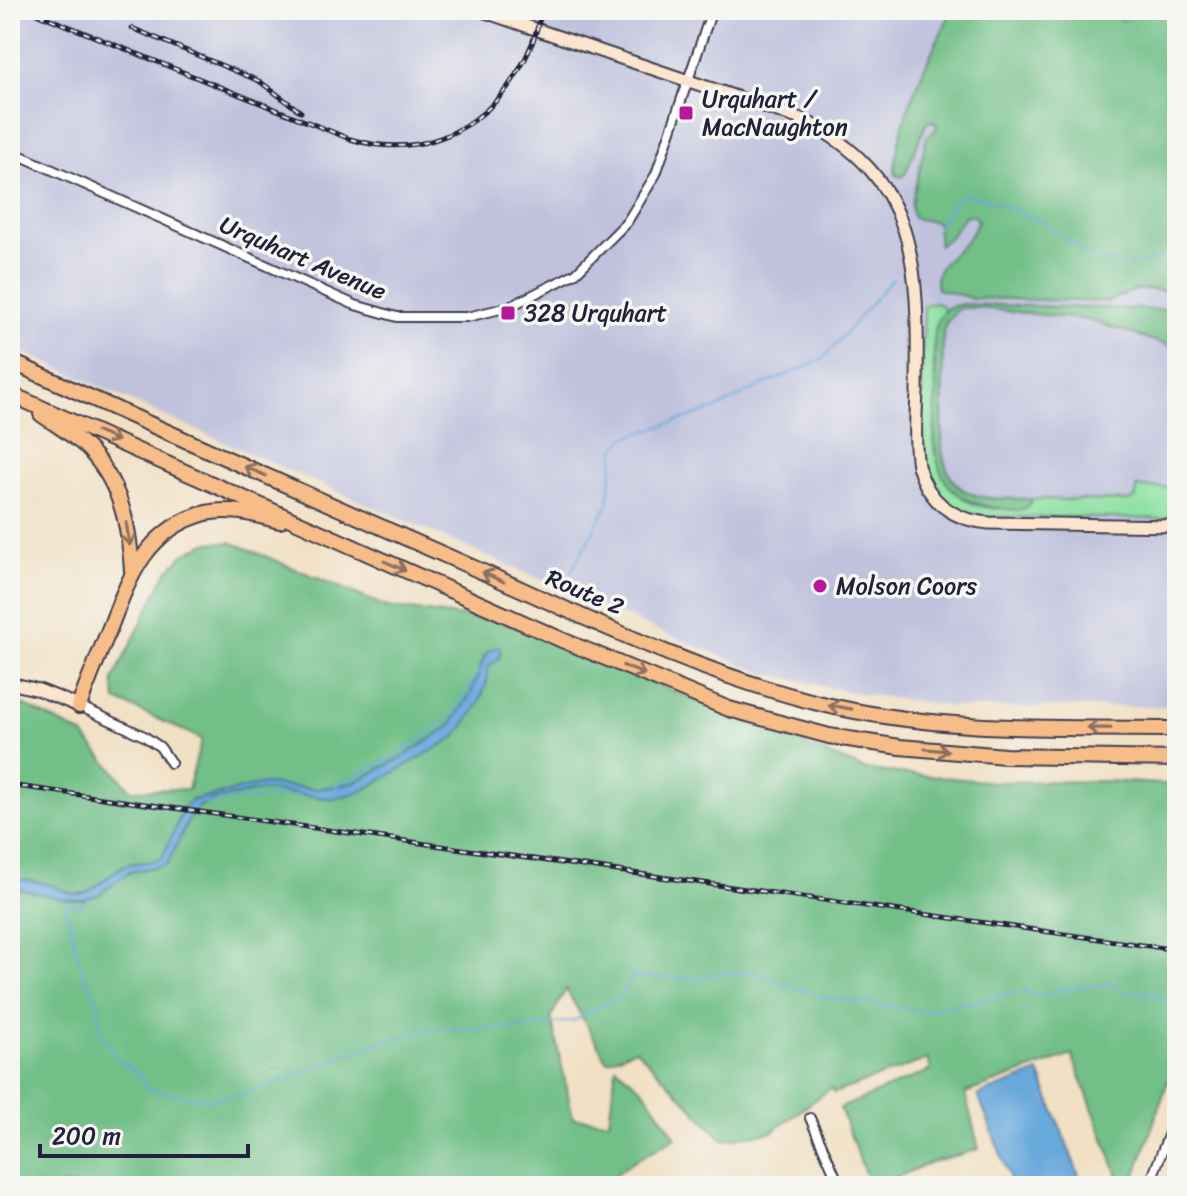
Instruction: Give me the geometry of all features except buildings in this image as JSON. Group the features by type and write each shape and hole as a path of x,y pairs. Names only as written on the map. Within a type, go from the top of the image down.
{"highway":[{"name":"Route 2","path":"10,361 559,606 732,678 820,703 910,720 1000,727 1177,729"},
{"path":"10,395 562,640 729,709 829,736 900,747 1005,756 1177,759"},
{"path":"10,395 82,444 103,468 121,503 130,533 132,571"},
{"path":"79,706 132,571 151,544 174,527 208,512 242,512 279,521 356,548"}],"street":[{"path":"479,10 801,119 831,133 856,153 896,206 908,236 918,302 918,466 927,490 938,504 956,516 982,523 1177,526"},
{"name":"Urquhart Avenue","path":"10,151 355,305 397,317 467,317 509,307 576,273 627,222 656,174 712,10"},
{"path":"10,683 39,690 144,736 160,747 171,763"},
{"path":"1149,1186 1177,1112"},
{"path":"810,1118 840,1186"}],"shaded area":[{"path":"10,10 1177,10 1177,706 965,708 856,693 764,673 671,636 10,346"}],"green space":[{"path":"952,10 1118,10 1116,17 1122,21 1138,10 1177,10 1177,293 1135,290 1107,302 971,298 937,289 940,268 967,240 978,220 973,215 964,216 951,236 939,245 937,222 913,216 911,206 927,136 937,126 934,121 927,122 905,174 901,177 896,175 895,170 908,108"},
{"path":"936,303 944,311 936,325 933,363 936,389 934,451 947,482 964,499 995,509 1031,502 1031,499 1130,501 1136,497 1137,487 1177,488 1177,519 983,516 947,502 932,485 927,470 922,425 924,305"},
{"path":"962,304 1177,310 1177,348 1088,320 980,308 962,308 955,312 943,332 942,450 946,468 962,489 973,494 999,499 1031,499 1026,508 1019,510 979,504 960,496 948,484 940,470 936,453 935,332 938,319 947,308"},
{"path":"231,542 387,607 504,622 866,770 996,782 1110,781 1177,785 1177,1083 1168,1081 1132,1186 1122,1186 1072,1055 965,1093 979,1149 924,1165 877,1186 870,1186 840,1108 931,1070 928,1059 834,1093 831,1088 772,1132 723,1140 636,1049 607,1061 566,989 551,1017 573,1118 609,1121 616,1067 644,1090 676,1138 634,1161 600,1186 10,1186 10,702 22,704 82,734 131,790 188,789 202,739 116,700 113,680 166,573 184,554 206,543"}],"water":[{"path":"500,646 499,658 488,666 487,682 478,705 457,736 362,791 334,799 264,790 212,800 191,815 167,865 130,872 98,895 82,900 10,887 10,879 20,879 48,884 75,894 84,893 126,865 162,858 185,806 193,800 264,784 317,789 353,783 399,759 450,726 471,693 485,655"},
{"path":"1039,1072 1083,1186 1013,1186 978,1095"}],"waterway":[{"path":"935,231 957,198 966,195 983,198 1043,222 1090,256 1129,266 1170,255 1177,250"},
{"path":"571,572 608,504 615,450 624,438 715,409 822,360 892,279"},
{"path":"335,786 396,756 450,718 479,671"},
{"path":"205,803 298,795"},
{"path":"67,905 81,905 90,898"},
{"path":"65,905 83,974 98,1001 100,1030 115,1057 139,1074 147,1089 209,1100 255,1091 381,1042 430,1029 516,1028 573,1021 622,995 632,976 695,979 732,971 755,973 822,997 923,1011 1027,991 1036,996 1068,988 1116,984 1122,992 1146,992 1177,1004"}],"railway":[{"path":"28,10 350,139 385,146 418,144 448,135 475,120 498,98 517,73 532,43 542,10"},
{"path":"132,28 259,81 301,112"},
{"path":"10,785 1177,950"}],"place":[{"name":"Urquhart / MacNaughton","path":"686,113"},
{"name":"328 Urquhart","path":"508,313"},
{"name":"Molson Coors","path":"820,586"}]}
